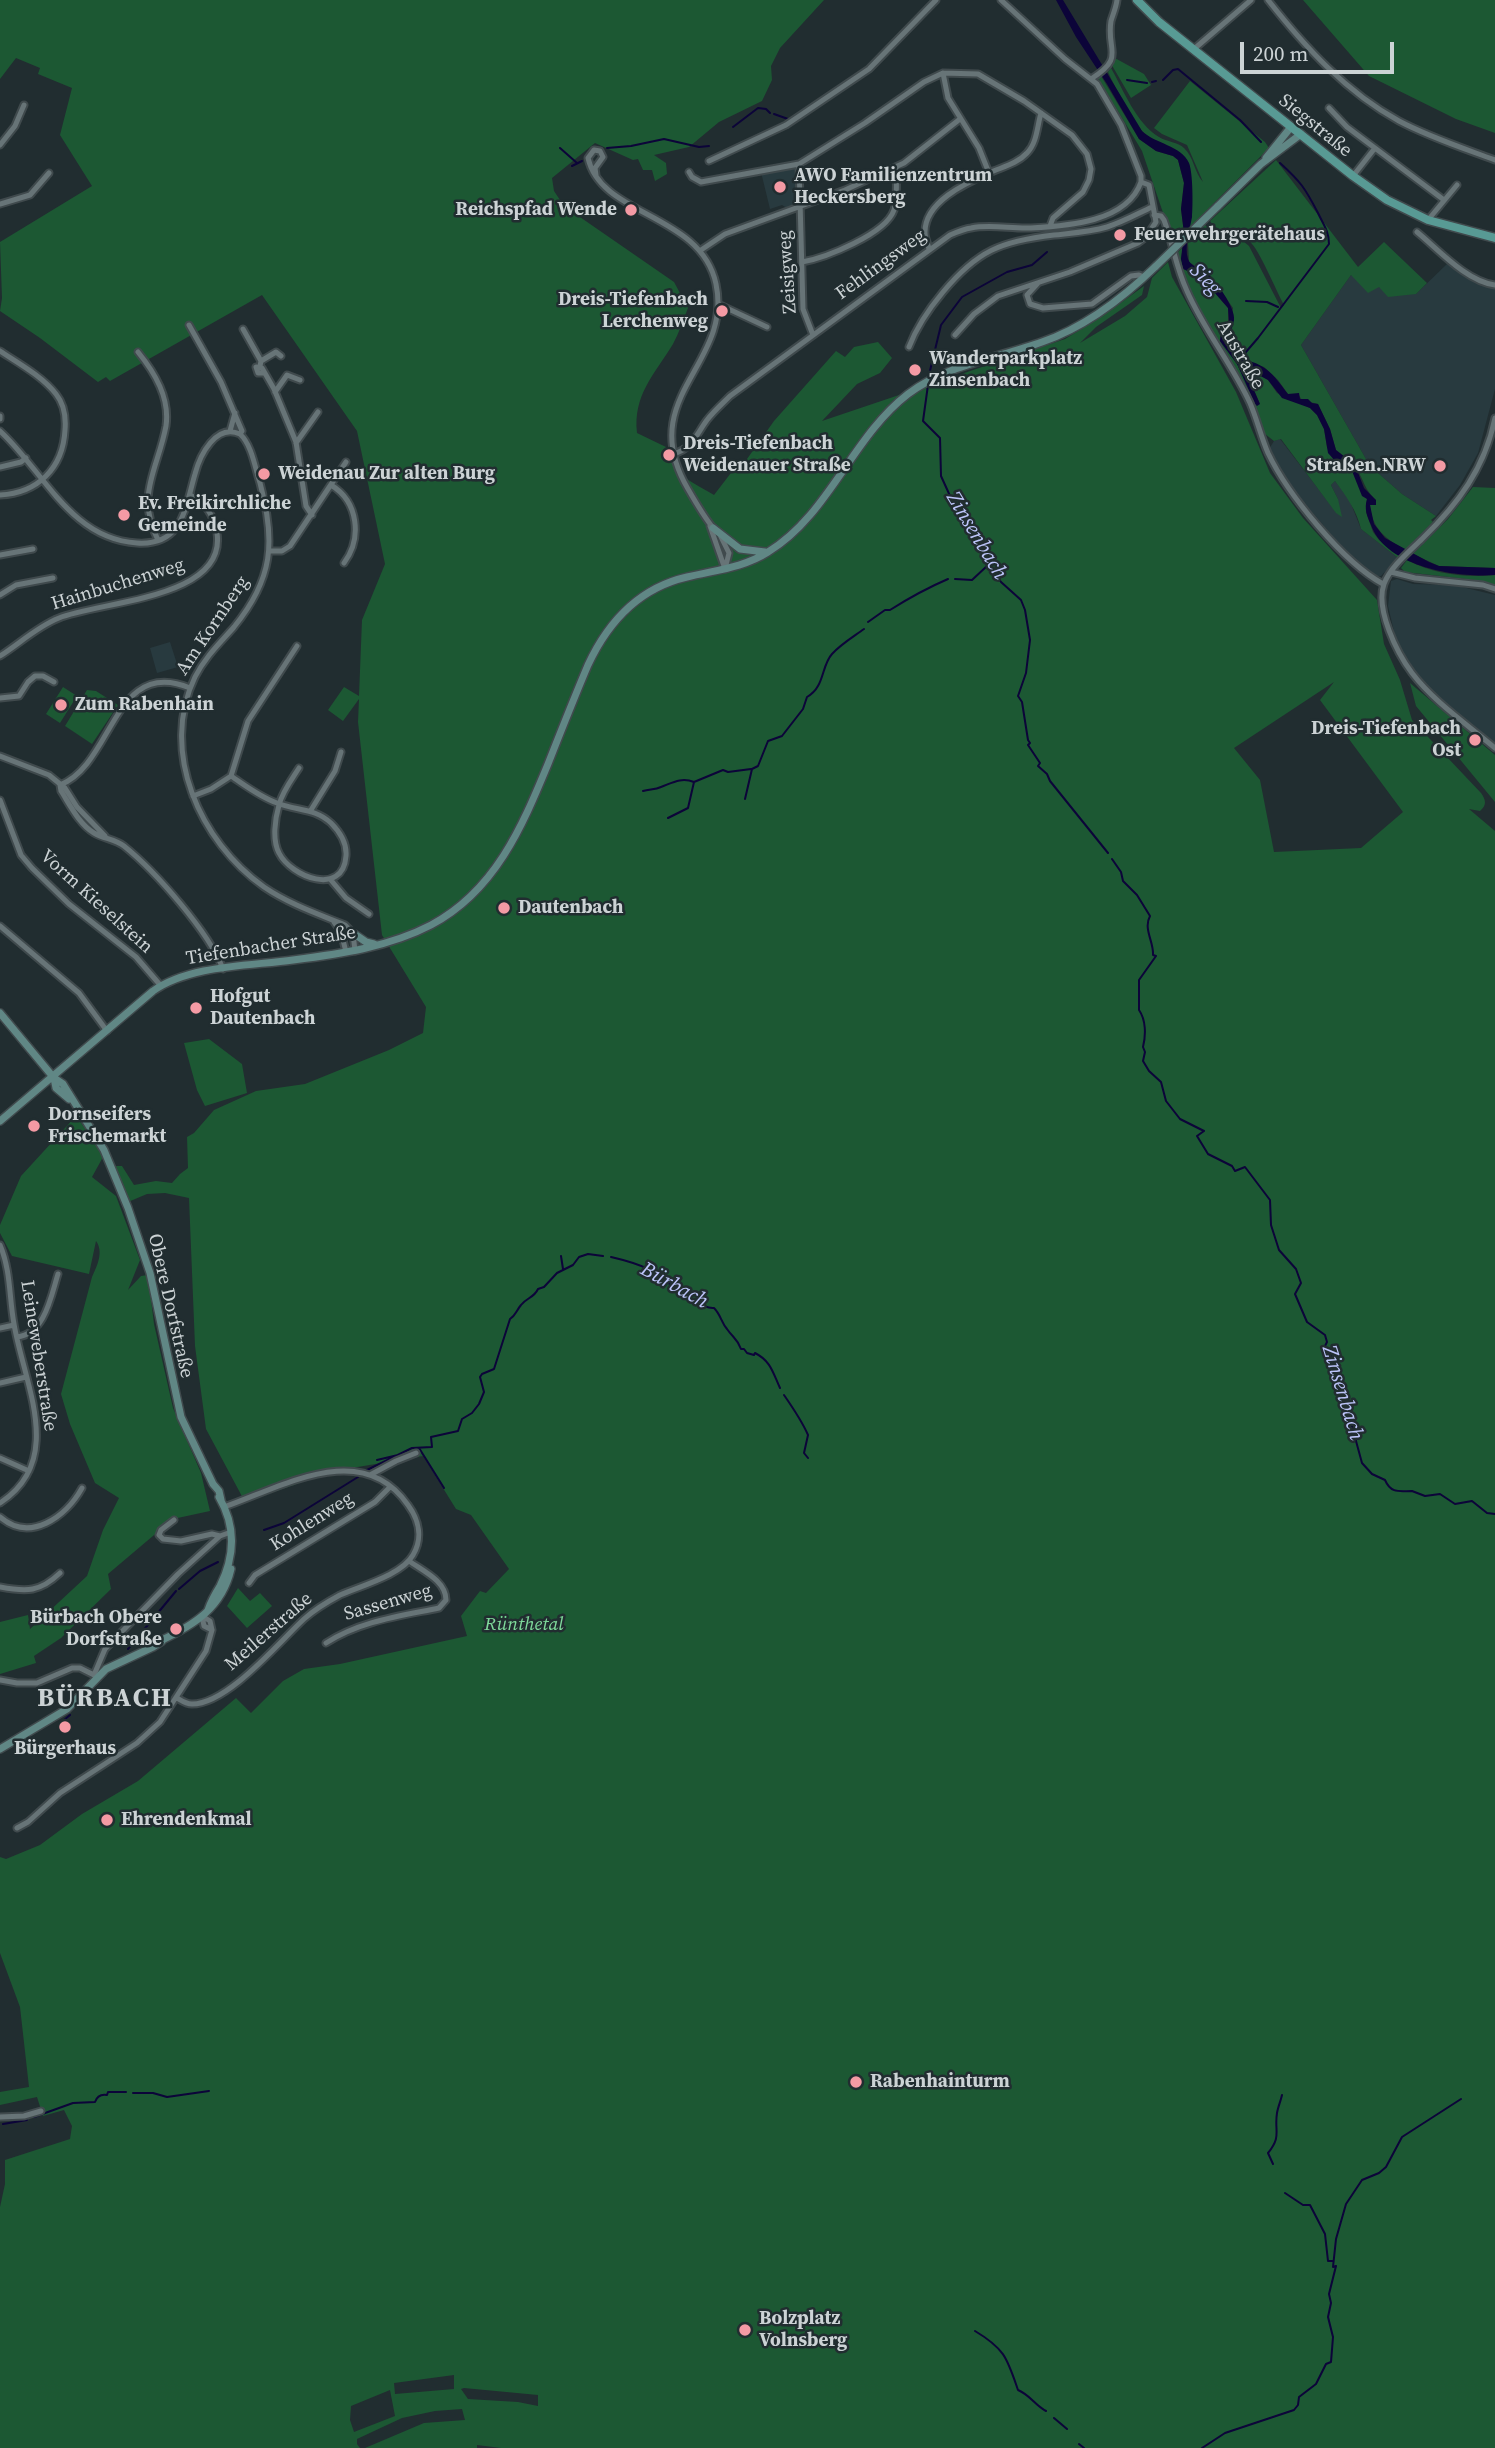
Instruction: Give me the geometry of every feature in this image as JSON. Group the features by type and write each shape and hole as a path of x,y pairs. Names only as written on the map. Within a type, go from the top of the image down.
{"main road":[{"name":"Siegstraße","path":"1137,0 1159,22 1291,127 1353,176 1396,205 1428,220 1495,238"}],"street":[{"path":"709,161 786,125 869,69 936,0"},
{"name":"Austraße","path":"1002,0 1065,59 1097,84 1121,125 1141,182 1152,188 1154,215 1161,216 1164,220 1187,292 1249,402 1268,452 1283,480 1296,499 1352,562 1371,578 1384,584"},
{"path":"1091,79 1108,66 1113,57 1111,22 1117,0"},
{"path":"1194,49 1251,0"},
{"path":"1268,0 1317,57 1354,90 1398,120 1495,160"},
{"path":"689,172 691,177 701,181 799,164 924,82 943,73 963,72 988,78 1072,135 1082,146 1091,169 1089,180 1083,192 1053,218 1050,226"},
{"path":"943,73 948,99 979,148 989,173"},
{"path":"0,145 15,126 24,105"},
{"path":"1329,108 1347,127 1444,200"},
{"path":"929,249 925,232 927,222 942,200 989,173 1016,162 1028,153 1035,140 1041,113"},
{"path":"701,250 725,234 800,208 896,167 960,119"},
{"path":"1261,164 1291,127"},
{"path":"1261,164 1301,134"},
{"path":"1353,176 1375,148"},
{"name":"Zeisigweg","path":"799,164 803,309 813,335"},
{"name":"Tiefenbacher Straße","path":"0,1121 161,986 180,976 355,951 404,937 440,919 484,883 514,841 588,665 609,626 626,608 658,587 675,580 747,563 769,552 798,529 888,411 909,394 934,379 1073,329 1115,301 1144,277 1261,164"},
{"path":"802,262 840,251 886,223 894,210 896,167"},
{"path":"0,204 30,195 49,173"},
{"path":"596,175 623,200 683,234 701,250 716,284 716,322 710,341 678,403 672,422 671,440 682,480 729,549 724,569"},
{"name":"Fehlingsweg","path":"673,454 684,451 692,444 710,416 730,396 950,235 968,228 1050,226 1112,214 1135,196 1141,182"},
{"path":"1428,220 1457,185"},
{"path":"909,347 916,327 929,309 960,271 980,255 1009,242 1030,237 1106,228 1152,207"},
{"path":"955,335 988,302 1012,290 1070,272 1138,243 1154,227 1154,215"},
{"path":"1417,232 1485,284 1495,285"},
{"path":"1038,282 1027,295 1028,301 1043,308 1092,304 1131,276 1144,277"},
{"path":"718,303 767,327"},
{"name":"Am Kornberg","path":"189,325 221,382 242,430 240,435 247,445 261,488 268,521 269,551 258,593 210,652 190,688 183,716 183,763 192,796 215,838 244,871 276,895 345,925 353,933"},
{"path":"243,329 275,392 296,443 306,506 312,515"},
{"path":"0,351 57,394 66,417 61,457 42,480 14,494 0,495"},
{"path":"138,352 153,370 166,408 166,424 147,493 149,519 158,540"},
{"path":"261,367 276,352 281,356"},
{"path":"275,392 287,375 300,380"},
{"path":"296,443 317,412"},
{"path":"230,431 235,413"},
{"path":"1495,418 1484,455 1468,487 1449,512 1391,572 1384,584 1383,606 1389,629 1401,656 1413,674 1495,748"},
{"path":"0,431 26,458 58,500 93,529 134,543 158,540 169,535 178,526 186,513 197,467 205,452 217,437 230,431 240,435"},
{"path":"0,467 21,462 26,458"},
{"path":"269,551 282,551 290,545 346,462"},
{"path":"331,485 339,490 349,503 356,524 351,553 344,563"},
{"name":"Hainbuchenweg","path":"0,656 58,618 178,587 205,571 218,546 216,532 211,513 201,500 190,495"},
{"path":"711,526 740,550 769,552"},
{"path":"711,526 724,569"},
{"path":"0,555 33,549"},
{"path":"1391,572 1404,577 1483,585 1495,589"},
{"path":"0,595 16,585 53,578"},
{"path":"192,796 211,789 231,776 248,721 297,646"},
{"path":"0,698 19,696 35,676 43,676 54,682"},
{"path":"60,785 85,765 133,694 143,687 165,681 190,688"},
{"path":"311,810 335,771 341,752"},
{"path":"0,756 38,769 65,788 88,820 106,837 123,845 169,892 209,942 223,969"},
{"path":"231,776 263,797 279,804 311,810 333,825 346,849 344,866 337,876 330,879 308,877 286,863 275,840 279,804 299,768"},
{"name":"Vorm Kieselstein","path":"0,800 21,855 32,868 69,904 136,957 161,986"},
{"path":"330,879 346,898 369,914"},
{"path":"332,919 341,932 346,952"},
{"path":"0,926 79,993 107,1031"},
{"path":"353,933 366,942 378,945"},
{"path":"353,933 355,951"},
{"name":"Obere Dorfstraße","path":"0,1013 54,1078 56,1088 72,1101 104,1150 128,1208 150,1273 177,1402 186,1428 214,1484 215,1493 223,1504 233,1546 230,1561 232,1570 225,1588 215,1604 191,1627 123,1661 96,1678 57,1716 0,1749"},
{"name":"Leineweberstraße","path":"0,1245 8,1268 14,1325 37,1435 36,1452 29,1471 18,1488 0,1503"},
{"path":"17,1337 24,1336 37,1325 47,1307 58,1274"},
{"path":"0,1328 14,1325"},
{"path":"0,1383 26,1377"},
{"path":"370,1475 416,1454"},
{"path":"0,1458 29,1471"},
{"path":"223,1504 321,1472 345,1470 370,1475 390,1487 404,1500 418,1524 419,1538 409,1560"},
{"name":"Kohlenweg","path":"249,1583 256,1575 375,1502 390,1487"},
{"path":"0,1517 17,1527 46,1524 69,1507 82,1488"},
{"path":"174,1520 161,1530 159,1535 163,1539 181,1541 212,1534 220,1536"},
{"name":"Obere Dorfstraße","path":"96,1678 105,1649 178,1574 220,1536 231,1532"},
{"name":"Sassenweg","path":"326,1643 343,1632 368,1623 443,1605 446,1601 445,1590 409,1560"},
{"name":"Meilerstraße","path":"177,1698 192,1704 218,1695 251,1672 313,1612 338,1596 393,1572 409,1560"},
{"path":"0,1587 34,1589 46,1586 60,1573"},
{"path":"16,1828 28,1822 60,1793 137,1742 160,1722 206,1651 212,1630 211,1621 202,1616"},
{"path":"0,1680 17,1684 37,1683 72,1668 80,1668 96,1678"},
{"path":"0,2117 24,2116 41,2111"}],"shaded area":[{"name":"AWO Familienzentrum Heckersberg","path":"795,167 797,202 787,208 782,205 770,209 761,172"},
{"path":"1447,264 1485,286 1495,287 1495,389 1478,453 1460,485 1436,516 1402,494 1370,466 1301,345 1351,275 1379,287 1416,294"},
{"path":"1280,439 1336,512 1338,499 1331,485 1335,481 1349,499 1361,529 1398,558 1381,576 1374,576 1352,559 1290,486 1269,449 1274,441"},
{"path":"1397,579 1413,584 1454,585 1495,595 1495,745 1438,700 1397,644 1388,606 1391,581"},
{"path":"170,642 178,667 157,673 150,648"}],"green space":[{"name":"Rünthetal","path":"0,0 824,0 780,48 771,66 772,80 762,101 719,122 689,147 654,155 666,163 667,174 655,181 652,170 643,170 638,159 633,160 595,143 552,178 554,191 564,206 674,282 688,308 673,344 646,386 638,407 637,433 666,447 678,471 714,495 836,351 845,357 854,347 878,342 892,358 880,373 857,384 822,421 1065,339 1144,286 1142,295 1096,327 1080,343 1125,316 1147,297 1152,278 1168,262 1172,277 1236,392 1270,473 1303,518 1377,600 1384,644 1400,680 1412,720 1481,793 1484,807 1480,811 1469,809 1495,831 1495,2448 501,2448 477,2445 477,2448 365,2448 424,2423 465,2420 462,2409 402,2418 357,2439 360,2448 0,2448 0,2207 5,2184 5,2160 70,2139 72,2126 64,2110 43,2116 37,2097 0,2105 0,2092 29,2087 20,2007 0,1953 0,1857 6,1859 40,1845 82,1814 138,1781 236,1698 251,1713 283,1681 304,1669 340,1664 467,1636 461,1616 480,1591 486,1593 509,1569 471,1515 456,1509 423,1456 334,1471 245,1502 206,1429 195,1346 189,1198 165,1193 147,1194 128,1202 118,1180 116,1166 122,1166 134,1185 156,1181 172,1183 188,1168 187,1137 194,1133 214,1110 256,1091 305,1084 389,1050 423,1033 426,1007 382,935 358,722 359,699 343,721 328,710 344,687 359,696 362,620 385,564 357,431 262,295 110,381 106,377 98,382 0,311 0,242 92,186 60,135 72,88 38,74 40,68 16,58 0,79","holes":["1334,682 1320,700 1403,812 1361,848 1274,852 1260,780 1234,748","454,2375 454,2389 395,2394 394,2383","461,2389 538,2395 538,2406 468,2399","390,2390 395,2416 354,2432 350,2420 351,2406"]},
{"path":"1303,0 1495,0 1495,133 1456,119 1369,76"},
{"path":"1113,57 1144,74 1151,85 1131,98 1110,62"},
{"path":"1111,68 1144,124 1159,137 1184,148 1203,182 1187,145 1154,128 1190,81 1269,148 1189,228 1192,195 1185,167 1170,149 1146,135 1139,127 1108,72"},
{"path":"1101,76 1139,139 1156,151 1178,160 1184,183 1181,209 1184,233 1173,242 1142,151 1098,78"},
{"path":"1276,160 1358,267 1384,242 1427,283 1416,294 1388,297 1379,287 1368,293 1351,275 1301,345 1370,466 1402,494 1436,516 1405,550 1386,537 1373,520 1370,504 1376,500 1355,467 1336,450 1318,404 1302,400 1298,394 1288,394 1264,367 1238,358 1228,341 1233,308 1211,276 1189,262 1188,243 1205,225 1222,237 1243,241 1249,246 1281,308 1284,305 1253,245 1244,238 1219,230 1210,221"},
{"path":"1183,247 1181,259 1187,271 1201,277 1228,308 1228,321 1220,341 1260,404 1246,372 1248,369 1268,380 1277,393 1310,408 1317,415 1333,459 1352,471 1367,499 1366,512 1373,532 1379,540 1401,556 1398,558 1361,529 1354,510 1335,481 1331,485 1342,517 1336,513 1281,439 1274,441 1265,434 1185,278 1175,255"},
{"path":"1473,487 1495,488 1495,568 1439,566 1413,554 1448,519"},
{"path":"1407,560 1450,574 1495,575 1495,586 1475,580 1405,572 1401,568"},
{"path":"1410,683 1495,755 1495,802 1416,706"},
{"name":"Zum Rabenhain","path":"63,687 77,696 60,723 46,714"},
{"name":"Zum Rabenhain","path":"87,690 96,691 118,705 92,744 65,726"},
{"path":"209,1039 242,1064 247,1093 205,1106 197,1090 184,1043"},
{"path":"76,1116 103,1157 92,1177 116,1196 140,1260 128,1290 141,1276 148,1275 154,1324 173,1408 201,1473 210,1511 173,1519 108,1574 111,1589 61,1638 34,1656 36,1663 0,1674 0,1622 28,1615 30,1629 87,1576 103,1530 119,1498 95,1483 70,1424 61,1394 99,1259 98,1245 96,1241 89,1274 12,1256 0,1233 0,1225 21,1176"},
{"path":"238,1588 250,1601 260,1593 272,1606 247,1628 227,1606"}],"water":[{"name":"Sieg","path":"1056,0 1063,0 1142,131 1180,152 1189,163 1193,205 1187,244 1188,259 1209,276 1228,301 1234,315 1228,341 1237,355 1266,369 1288,394 1299,393 1300,399 1308,399 1318,404 1336,450 1355,465 1364,488 1376,500 1376,505 1370,505 1374,524 1385,538 1439,566 1495,568 1495,575 1443,572 1424,567 1391,551 1379,539 1371,525 1366,509 1367,499 1362,496 1352,471 1337,463 1328,453 1324,429 1317,415 1310,408 1282,398 1268,380 1248,369 1246,372 1260,404 1255,404 1237,364 1220,341 1221,333 1229,321 1228,308 1201,277 1183,269 1181,259 1184,233 1181,209 1184,183 1178,160 1156,151 1139,139"}],"waterway":[{"path":"1163,80 1173,70 1178,69 1240,120 1261,142"},
{"path":"1127,80 1147,83"},
{"path":"1152,82 1156,81"},
{"path":"733,127 758,108 766,109 770,113"},
{"path":"774,114 788,119"},
{"path":"607,148 664,139 699,147 709,146"},
{"path":"560,148 577,163"},
{"path":"572,166 582,161"},
{"path":"1239,360 1329,244 1328,235 1310,197 1280,163"},
{"name":"Zinsenbach","path":"928,379 941,325 962,297 1007,272 1032,265 1047,252"},
{"path":"1246,301 1267,302 1278,307"},
{"name":"Zinsenbach","path":"928,385 923,421 940,438 941,476 960,518 978,540 989,565 1001,582 1021,600 1025,610 1030,640 1026,673 1018,696 1022,702 1030,743 1028,745 1040,763 1038,766 1108,853"},
{"path":"955,579 972,580 987,566"},
{"path":"868,622 885,610 890,610 948,579"},
{"path":"745,799 752,769 758,766 768,741 782,736 803,709 807,697 817,688 832,654 864,629"},
{"path":"643,791 681,780 694,782 723,770 728,772 751,769"},
{"path":"668,818 688,808 694,782"},
{"name":"Zinsenbach","path":"1112,859 1121,872 1123,881 1137,895 1150,916 1148,931 1153,955 1156,956 1139,980 1139,1010 1145,1028 1143,1061 1161,1082 1166,1101 1180,1119 1204,1131 1197,1136 1208,1154 1232,1166 1235,1171 1245,1167 1270,1200 1271,1225 1279,1250 1296,1269 1301,1283 1295,1294 1307,1322 1325,1335 1327,1342 1324,1348 1335,1361 1339,1393 1344,1397 1362,1463 1372,1474 1385,1480 1393,1490 1412,1491 1425,1496 1440,1494 1455,1504 1472,1501 1487,1513 1495,1514"},
{"name":"Bürbach","path":"365,1471 412,1448 432,1447 431,1437 458,1431 462,1419 472,1413 479,1404 484,1392 480,1377 494,1369 510,1319 521,1305 557,1273 573,1265 579,1257 588,1254 603,1256"},
{"path":"561,1256 563,1269"},
{"name":"Bürbach","path":"611,1257 648,1269 699,1304 714,1308 741,1349 747,1353 755,1353 768,1364 780,1388"},
{"name":"Bürbach","path":"784,1395 808,1435 804,1453 808,1458"},
{"path":"419,1448 444,1488"},
{"name":"Bürbach","path":"377,1460 398,1455"},
{"name":"Bürbach","path":"264,1530 284,1523 358,1477"},
{"name":"Bürbach","path":"179,1589 200,1571 218,1562"},
{"name":"Bürbach","path":"128,1649 176,1591"},
{"name":"Bürbach","path":"64,1720 70,1715"},
{"path":"133,2093 153,2093 167,2097 209,2091"},
{"path":"34,2117 73,2103 95,2102 98,2097 107,2095 108,2092 126,2092"},
{"path":"1273,2164 1268,2153 1276,2138 1277,2113 1282,2095"},
{"path":"1202,2448 1225,2433 1294,2410 1299,2397 1316,2384 1326,2364 1331,2362 1333,2337 1328,2317 1331,2303 1329,2294 1336,2266 1333,2267 1336,2239 1346,2204 1362,2180 1386,2167 1402,2137 1461,2099"},
{"path":"3,2124 27,2120"},
{"path":"1285,2193 1303,2205 1310,2205 1325,2234 1328,2261 1332,2261"},
{"path":"975,2331 993,2343 1004,2355 1018,2390 1046,2411"},
{"path":"1054,2418 1067,2429"},
{"path":"1079,2444 1084,2448"}],"place":[{"name":"AWO Familienzentrum Heckersberg","path":"780,187"},
{"name":"Reichspfad Wende","path":"631,210"},
{"name":"Feuerwehrgerätehaus","path":"1120,235"},
{"name":"Dreis-Tiefenbach Lerchenweg","path":"722,311"},
{"name":"Wanderparkplatz Zinsenbach","path":"915,370"},
{"name":"Dreis-Tiefenbach Weidenauer Straße","path":"669,455"},
{"name":"Straßen.NRW","path":"1440,466"},
{"name":"Weidenau Zur alten Burg","path":"264,474"},
{"name":"Ev. Freikirchliche Gemeinde","path":"124,515"},
{"name":"Zum Rabenhain","path":"61,705"},
{"name":"Dreis-Tiefenbach Ost","path":"1475,740"},
{"name":"Dautenbach","path":"504,908"},
{"name":"Hofgut Dautenbach","path":"196,1008"},
{"name":"Dornseifers Frischemarkt","path":"34,1126"},
{"name":"Bürbach Obere Dorfstraße","path":"176,1629"},
{"name":"Bürgerhaus","path":"65,1727"},
{"name":"Ehrendenkmal","path":"107,1820"},
{"name":"Rabenhainturm","path":"856,2082"},
{"name":"Bolzplatz Volnsberg","path":"745,2330"}],"district":[{"name":"BÜRBACH","path":"105,1699"}]}
